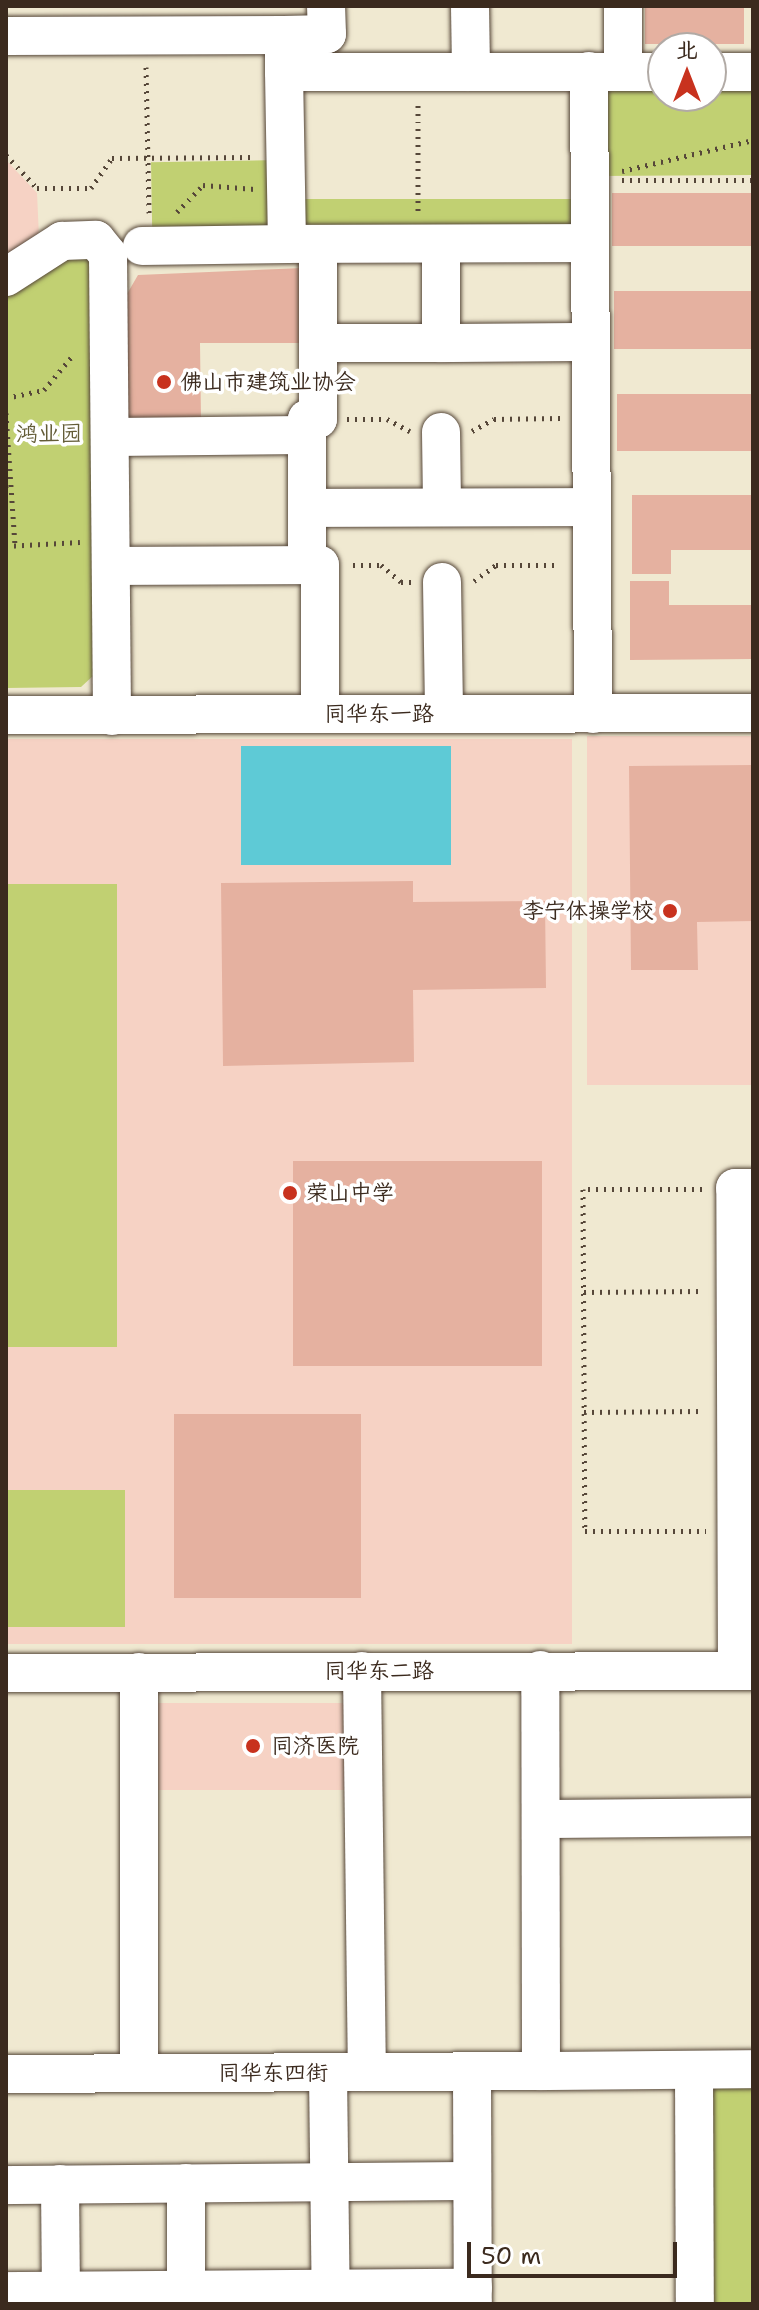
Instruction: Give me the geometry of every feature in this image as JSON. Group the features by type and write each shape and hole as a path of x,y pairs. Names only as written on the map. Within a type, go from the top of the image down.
{"street":[{"path":"470,6 471,72"},
{"path":"593,714 589,176 606,72 623,6"},
{"path":"6,36 284,35 326,20 327,72"},
{"path":"284,35 286,173 302,244 318,343 318,419 307,419 307,565"},
{"path":"284,72 647,72"},
{"path":"727,72 753,72"},
{"path":"6,277 62,241 105,245 112,716"},
{"path":"147,241 589,243"},
{"path":"430,244 441,343"},
{"path":"318,343 590,342"},
{"path":"441,432 442,507"},
{"path":"110,437 307,435"},
{"path":"307,508 592,507"},
{"path":"124,566 320,565 320,714"},
{"path":"442,582 444,713"},
{"name":"同华东一路","path":"6,715 753,713"},
{"path":"744,1188 736,1291 736,1411 737,1531 745,1671"},
{"path":"540,1670 541,2071"},
{"path":"362,1671 367,2072"},
{"name":"同华东二路","path":"6,1673 745,1671"},
{"path":"139,1672 139,2073"},
{"path":"541,1819 753,1817"},
{"name":"同华东四街","path":"6,2074 753,2069"},
{"path":"694,2070 695,2304"},
{"path":"12,2296 61,2291 131,2297 209,2294 473,2296 472,2071"},
{"path":"328,2073 331,2296"},
{"path":"6,2185 472,2181"},
{"path":"186,2183 209,2294"},
{"path":"60,2184 61,2291"}],"path":[{"path":"146,35 147,241"},
{"path":"418,72 430,244"},
{"path":"589,176 623,171 753,140"},
{"path":"6,155 37,188 91,188 112,158 148,158 286,173"},
{"path":"147,241 203,185 286,173"},
{"path":"589,176 753,180"},
{"path":"6,398 44,390 63,376 77,348"},
{"path":"6,413 9,505 15,546"},
{"path":"6,546 93,541"},
{"path":"737,1531 585,1531 583,1189 744,1188"},
{"path":"584,1292 736,1291"},
{"path":"584,1412 736,1411"}],"shaded area":[{"path":"6,160 37,193 39,237 6,262"},
{"name":"李宁体操学校","path":"587,736 753,736 753,1085 587,1085"},
{"name":"荣山中学","path":"6,739 572,739 572,1644 6,1644"},
{"name":"同济医院","path":"152,1703 353,1703 353,1790 152,1790"}],"green space":[{"path":"598,82 647,82 647,112 727,112 727,82 753,82 753,175 599,176"},
{"path":"280,160 281,241 152,243 151,162"},
{"path":"293,199 582,199 582,238 293,238"},
{"name":"鸿业园","path":"64,252 90,260 94,675 81,687 6,688 6,287"},
{"path":"6,884 117,884 117,1347 6,1347"},
{"path":"6,1490 125,1490 125,1627 6,1627"},
{"path":"709,2083 753,2083 753,2304 709,2304"}],"water":[{"path":"241,746 451,746 451,865 241,865"}],"building":[{"path":"645,6 744,6 744,44 727,44 727,32 647,32 645,44"},
{"path":"612,193 753,193 753,246 612,246"},
{"path":"303,268 303,343 200,343 201,420 127,421 127,294 138,275"},
{"path":"614,291 753,291 753,349 614,349"},
{"path":"617,394 753,394 753,451 617,451"},
{"path":"632,495 753,495 753,550 671,550 671,574 632,574"},
{"path":"630,581 669,581 669,605 753,605 753,659 630,660"},
{"path":"753,765 753,921 697,922 698,970 631,970 629,766"},
{"path":"413,881 413,902 545,901 546,988 413,990 414,1062 223,1066 221,883"},
{"path":"293,1161 542,1161 542,1366 293,1366"},
{"path":"174,1414 361,1414 361,1598 174,1598"}],"place":[{"name":"佛山市建筑业协会","path":"164,382"},
{"name":"李宁体操学校","path":"670,911"},
{"name":"荣山中学","path":"290,1193"},
{"name":"同济医院","path":"253,1746"}]}
